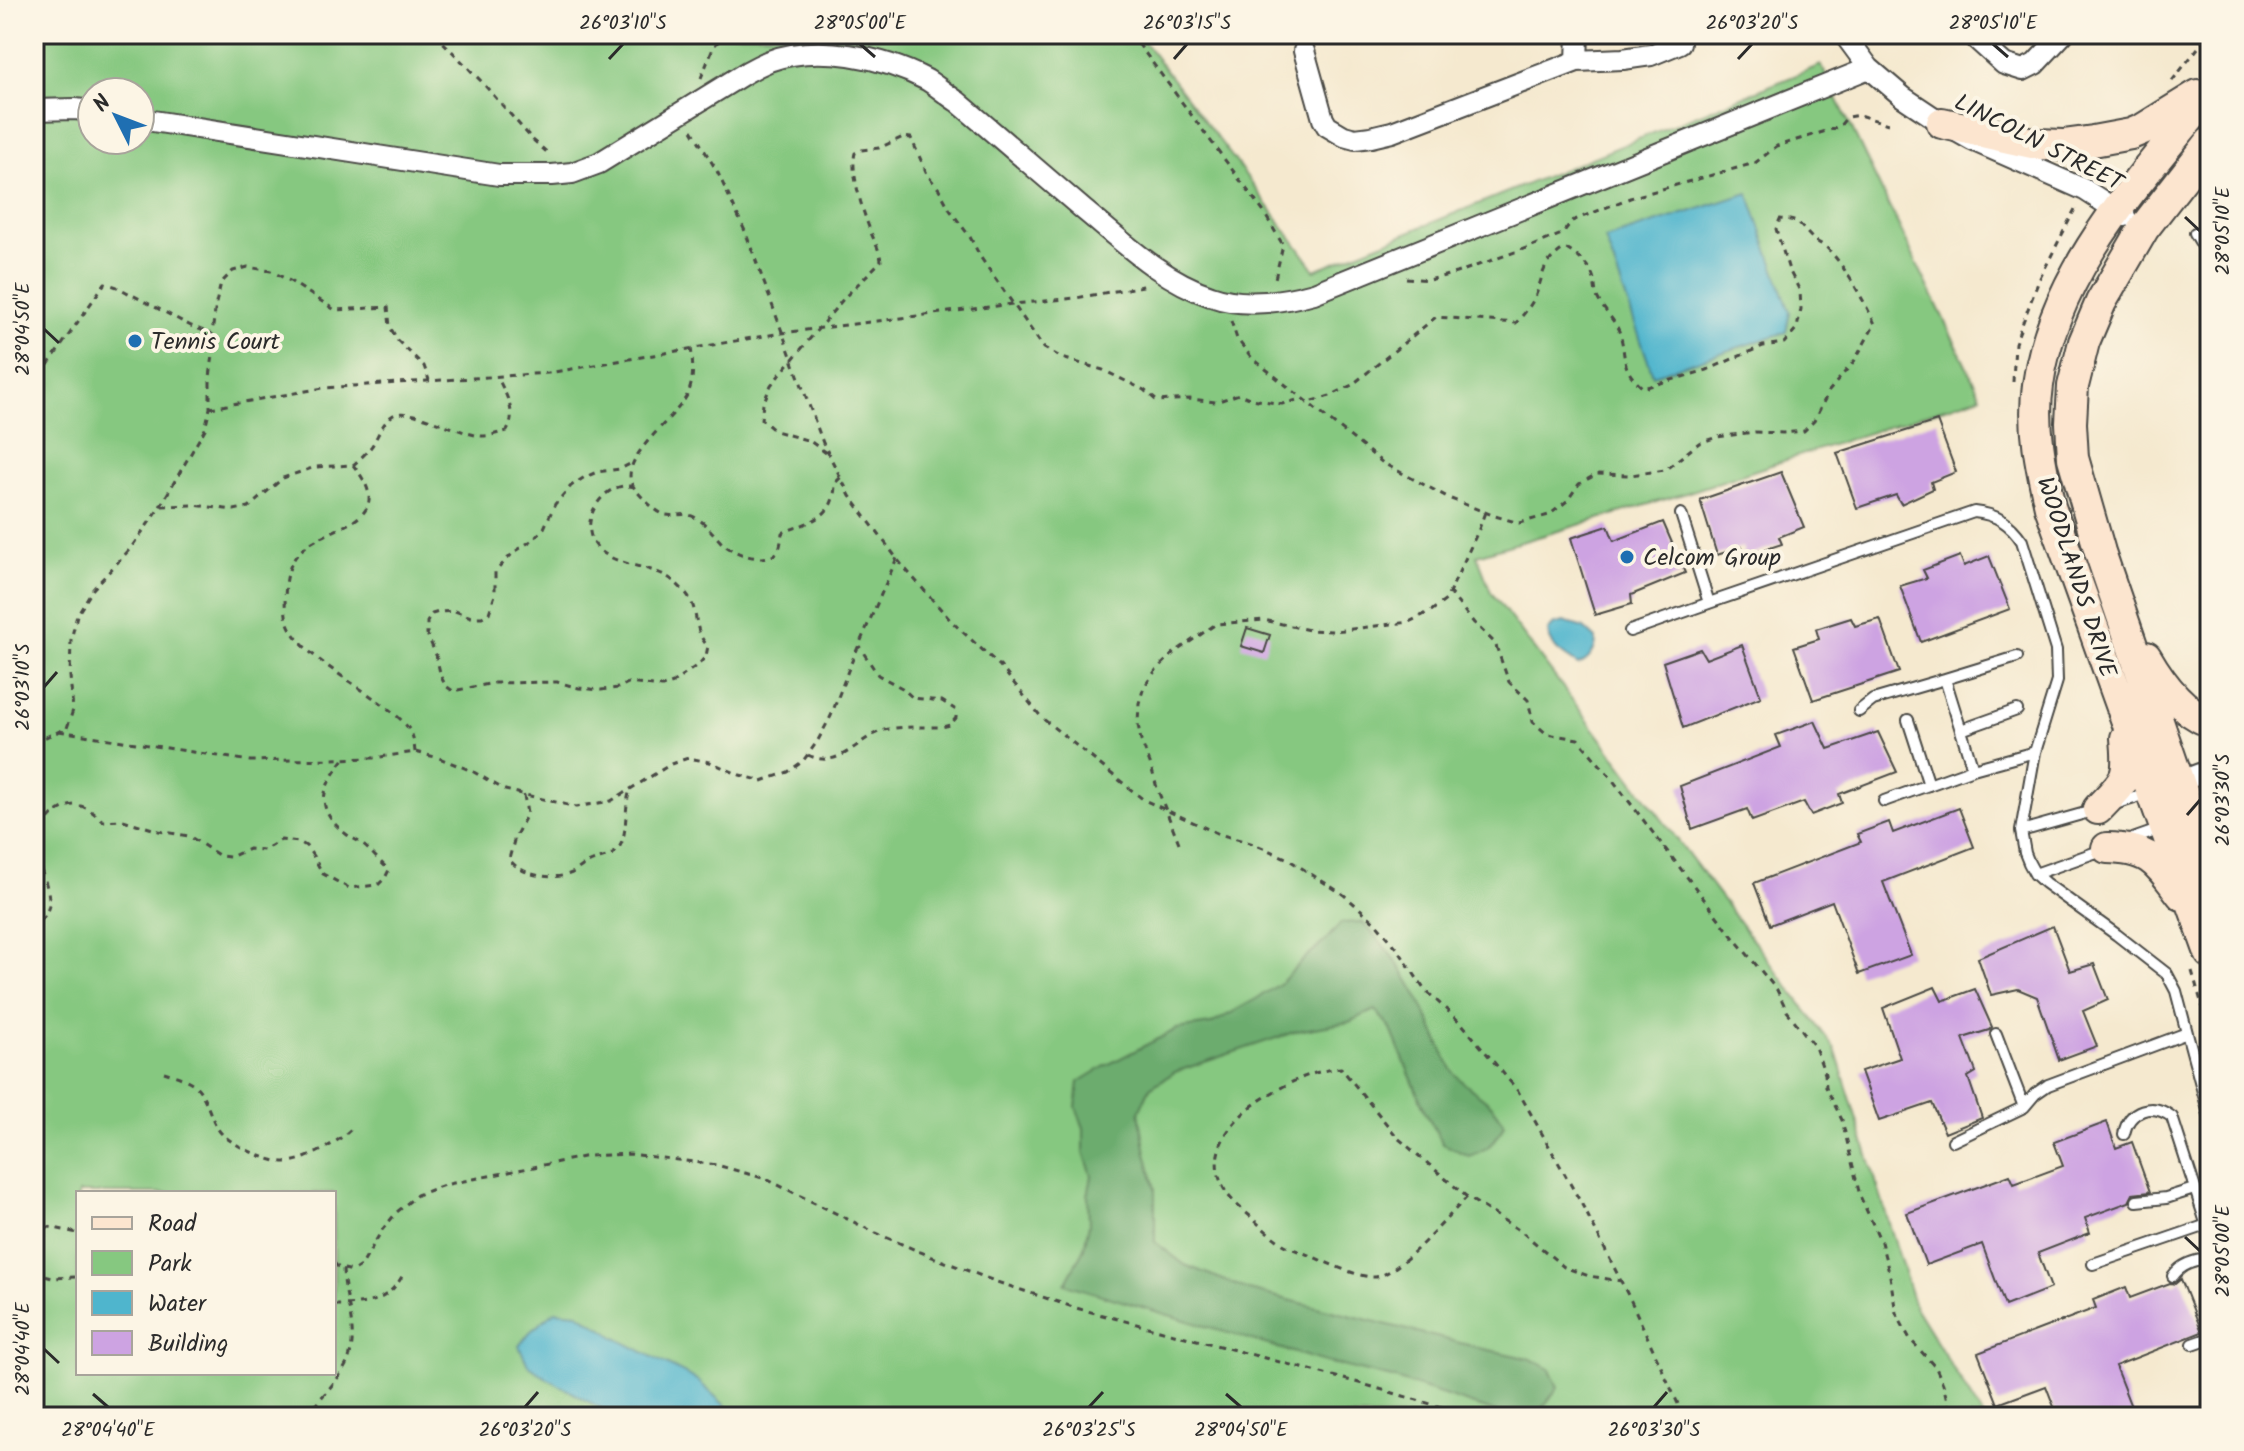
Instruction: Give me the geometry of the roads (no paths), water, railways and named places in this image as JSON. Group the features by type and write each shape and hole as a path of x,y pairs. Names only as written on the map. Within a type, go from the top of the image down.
{"main road":[{"path":"1942,123 2037,144 2063,145 2131,134 2210,90"},
{"name":"WOODLANDS DRIVE","path":"2210,90 2116,210 2061,305 2037,386 2036,423 2040,462 2050,507 2125,720 2189,819 2210,873"},
{"name":"WOODLANDS DRIVE","path":"2166,787 2073,458 2071,411 2073,386 2084,342 2101,302 2144,228 2210,143"},
{"path":"2118,610 2153,669 2177,700 2210,722"},
{"path":"2098,809 2127,775 2129,755 2125,720"},
{"name":"WOODLANDS DRIVE","path":"2189,819 2198,916 2210,953"},
{"path":"2107,848 2132,850 2148,856 2163,870 2198,916"}],"street":[{"path":"1577,61 1578,34"},
{"name":"LINCOLN STREET","path":"1844,34 1869,68 1903,97 1942,123 1972,140 2085,190 2144,228"},
{"path":"1971,34 2004,64 2023,70 2035,64 2063,34"},
{"path":"1304,51 1327,126 1336,133 1355,139 1392,132 1577,61 1651,55 1680,43"},
{"path":"156,121 499,175 572,173 609,158 771,60 810,53 838,53 894,66 927,81 958,102 1130,249 1178,282 1213,297 1232,302 1254,302 1286,301 1314,293 1869,68"},
{"path":"34,110 76,109"},
{"path":"2166,787 2210,770"}],"lane":[{"path":"2195,233 2210,258"},
{"path":"1630,631 1974,512 1995,516 2015,530 2022,541 2056,650 2057,681 2035,752 2021,831 2025,853 2035,874 2045,883 2167,974 2176,991 2210,1118"},
{"path":"1681,514 1709,603"},
{"path":"1859,711 1873,700 2017,657"},
{"path":"1945,679 1973,769"},
{"path":"1961,730 2017,710"},
{"path":"1908,720 1929,785"},
{"path":"1884,801 1973,769 2035,752"},
{"path":"2021,831 2166,787"},
{"path":"2035,874 2189,819"},
{"path":"1953,1141 2024,1107 2048,1085 2187,1033"},
{"path":"1996,1034 2024,1107"},
{"path":"2093,1264 2209,1228 2174,1121 2168,1114 2153,1108 2135,1114 2124,1134"},
{"path":"2137,1201 2166,1198 2194,1189"},
{"path":"2173,1276 2188,1263 2210,1258"},
{"path":"2193,1344 2210,1338"}],"water":[{"path":"1748,193 1790,312 1786,332 1653,375 1605,239"},
{"path":"1564,622 1584,628 1596,639 1591,655 1578,665 1559,651 1549,637 1548,631 1553,625"},
{"path":"555,1311 578,1313 616,1338 697,1380 738,1417 627,1417 602,1409 545,1377 528,1365 519,1346"}],"place":[{"name":"Tennis Court","path":"135,341"},
{"name":"Celcom Group","path":"1627,557"}]}
